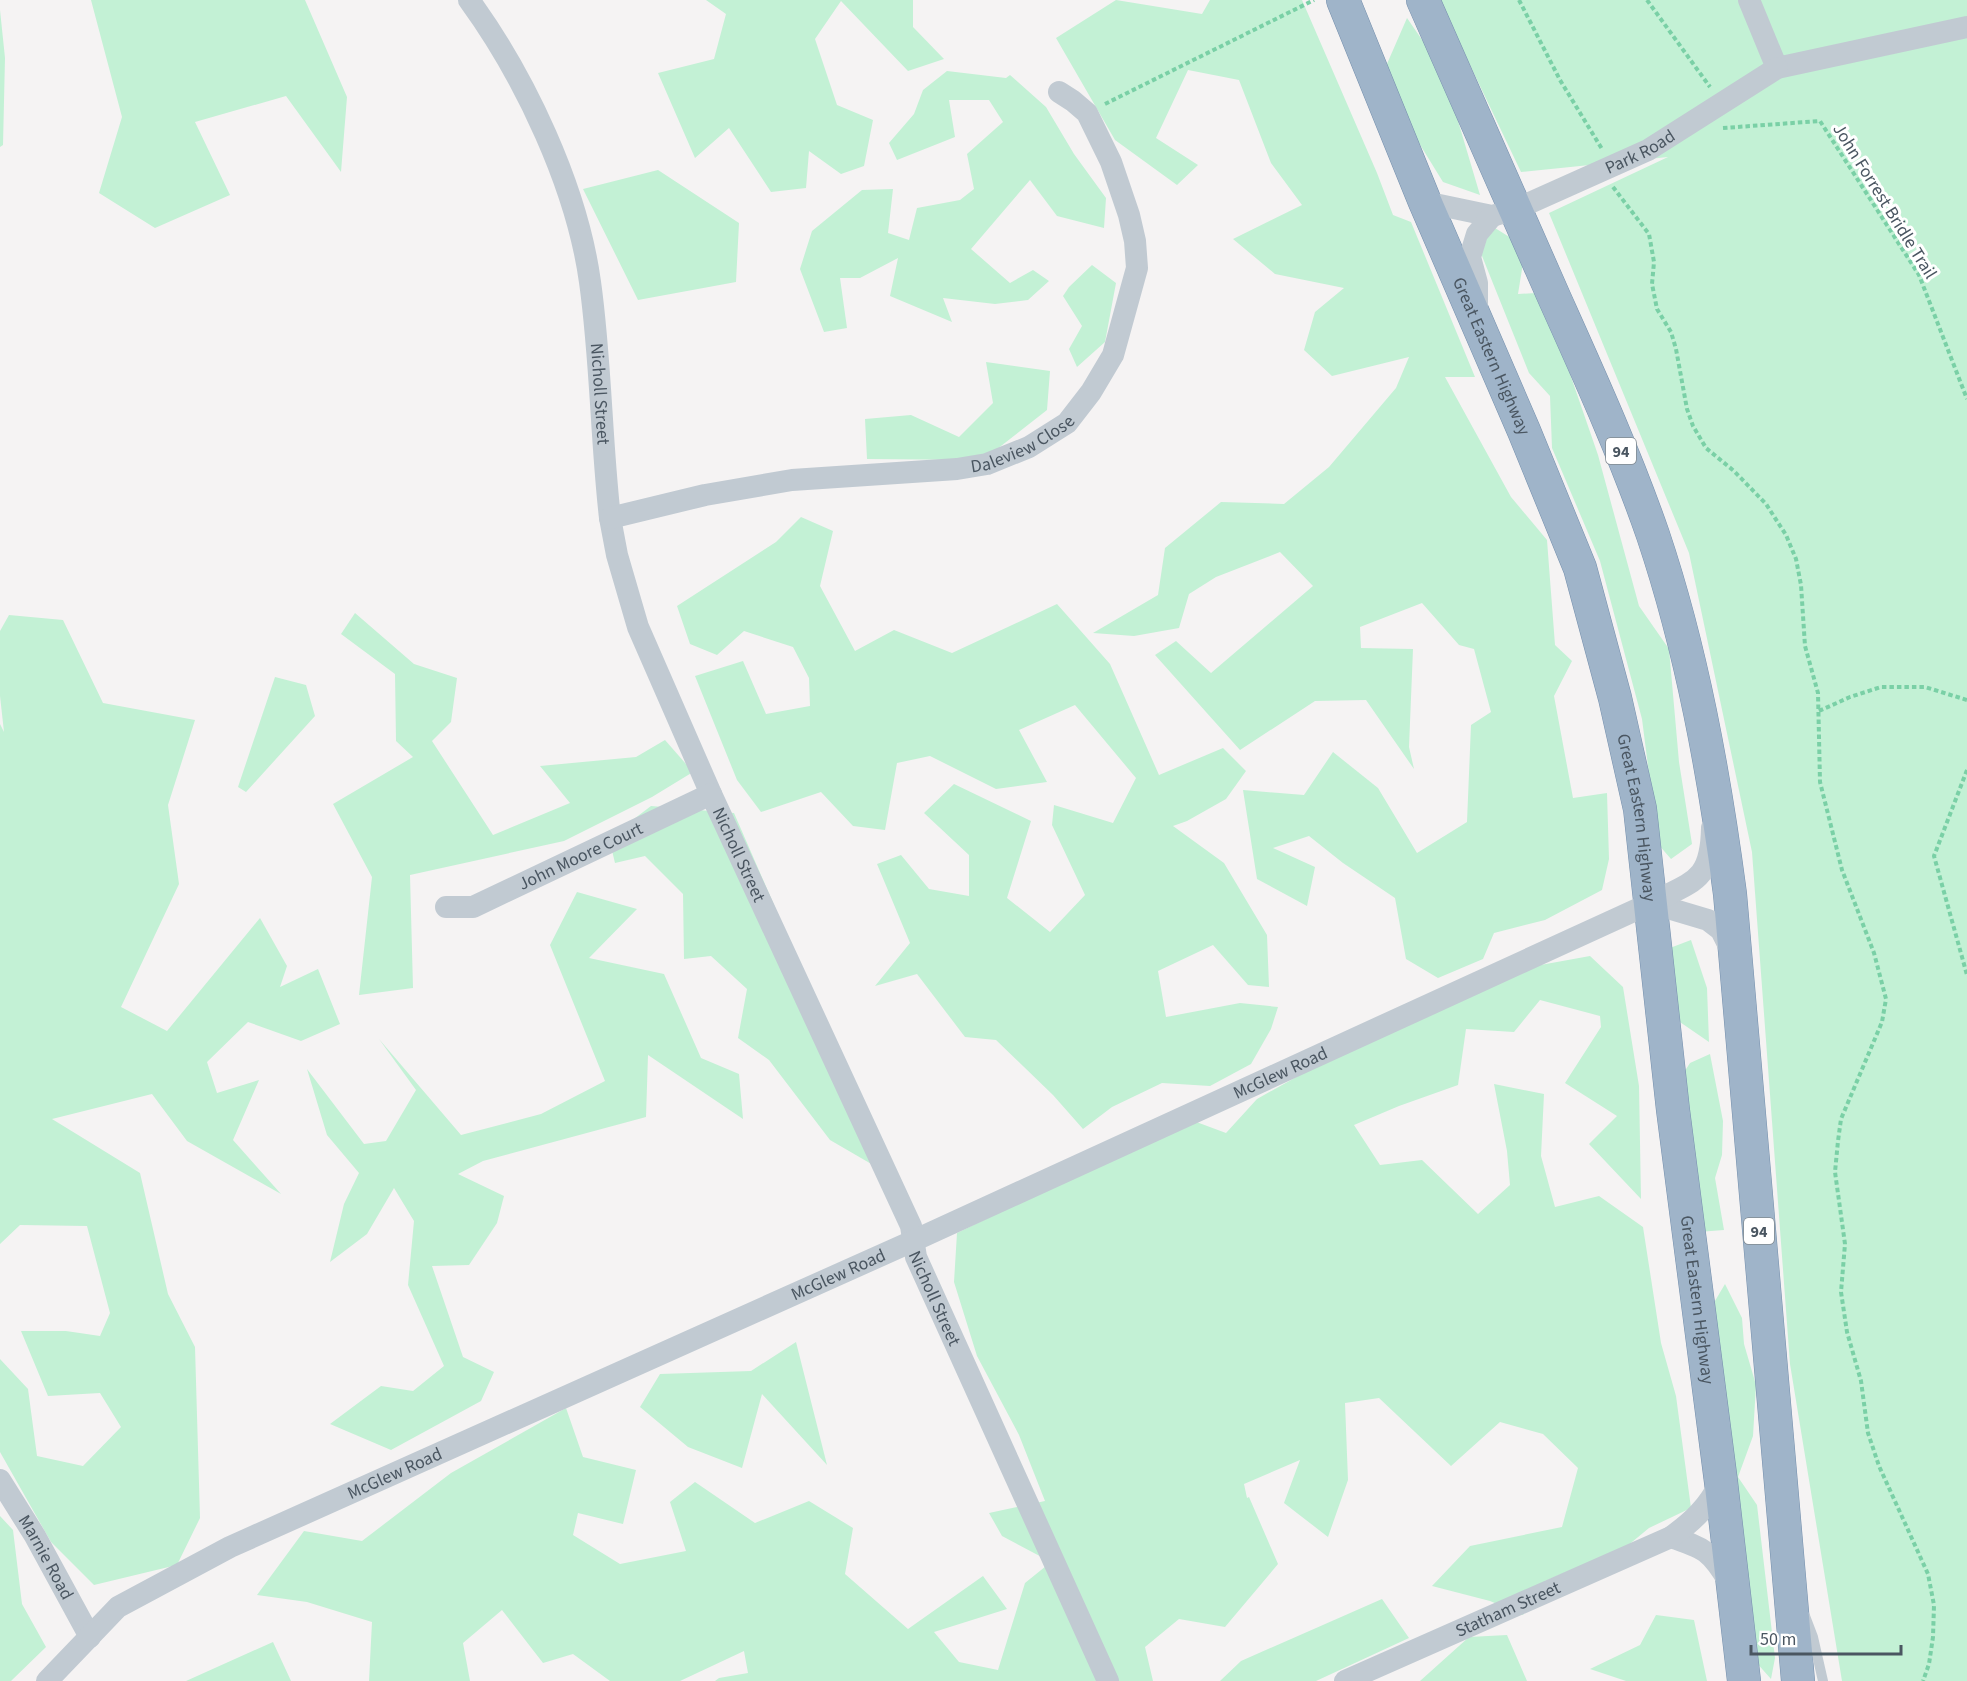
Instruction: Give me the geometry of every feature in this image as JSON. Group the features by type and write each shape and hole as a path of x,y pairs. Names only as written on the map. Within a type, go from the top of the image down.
{"highway":[{"name":"Great Eastern Highway","path":"1343,0 1425,202 1580,568 1615,698 1640,809 1675,1122 1744,1681"},
{"name":"94","path":"1422,0 1504,213 1603,405 1653,535 1680,629 1711,770 1726,860 1798,1681"}],"street":[{"name":"Nicholl Street","path":"469,0 518,77 547,140 572,203 590,280 610,518 638,627 711,794 911,1226 916,1257 1108,1681"},
{"path":"1749,0 1777,68"},
{"name":"Park Road","path":"1504,213 1648,150 1674,131 1777,68 1967,27"},
{"name":"Daleview Close","path":"610,518 705,495 792,480 957,469 987,464 1029,447 1067,423 1092,393 1113,355 1137,268 1135,241 1121,188 1087,113 1059,92"},
{"path":"1425,202 1504,213"},
{"path":"1478,324 1477,283 1470,257 1478,234 1504,213"},
{"name":"McGlew Road","path":"46,1681 118,1607 230,1547 913,1240 1652,903 1697,879 1708,864 1712,832 1711,770"},
{"name":"John Moore Court","path":"446,907 473,907 711,794"},
{"path":"1652,903 1708,920 1721,930 1734,956"},
{"name":"Marnie Road","path":"0,1480 35,1536 90,1637"},
{"name":"Statham Street","path":"1344,1681 1671,1537 1692,1521 1708,1504 1721,1482"},
{"path":"1671,1537 1705,1550 1718,1562 1733,1589"}],"lane":[{"path":"1788,1567 1813,1637 1823,1681"}],"path":[{"path":"1087,113 1314,0"},
{"path":"1520,0 1560,80 1600,144 1610,168 1614,188 1649,234 1654,262 1652,284 1657,309 1671,332 1687,410 1693,426 1706,448 1734,471 1766,504 1786,535 1796,559 1801,585 1805,646 1818,693 1820,782 1842,870 1874,953 1886,999 1882,1022 1841,1119 1835,1172 1845,1244 1841,1292 1847,1332 1861,1381 1868,1433 1879,1466 1928,1574 1934,1605 1933,1637 1929,1664 1923,1681"},
{"path":"1647,0 1722,103"},
{"name":"John Forrest Bridle Trail","path":"1719,128 1820,121 1919,275 1967,399"},
{"path":"1819,711 1850,697 1881,687 1925,687 1967,700"},
{"path":"1967,770 1934,856 1967,975"}],"green space":[{"path":"91,0 305,0 347,97 341,172 286,96 195,122 230,195 155,228 99,193 122,117"},
{"path":"706,0 913,0 913,27 944,59 908,71 841,1 815,39 837,105 873,120 864,166 841,174 809,151 806,188 771,192 729,128 695,158 658,73 714,59 726,14"},
{"path":"1116,0 1202,14 1210,0 1302,0 1393,215 1411,222 1475,377 1445,377 1511,497 1547,540 1555,645 1572,661 1554,696 1573,798 1607,793 1609,859 1602,890 1545,920 1494,933 1483,959 1438,978 1406,959 1395,898 1343,863 1309,836 1273,848 1315,867 1307,906 1257,879 1243,790 1304,795 1333,752 1378,788 1417,853 1467,822 1471,725 1491,712 1474,649 1459,645 1422,603 1360,627 1361,648 1413,649 1409,747 1414,769 1366,700 1315,701 1240,750 1155,655 1176,641 1211,673 1313,586 1280,552 1216,577 1189,594 1179,628 1134,636 1093,633 1158,595 1165,548 1221,502 1284,504 1329,467 1396,388 1409,357 1332,376 1304,350 1315,312 1344,288 1275,274 1233,239 1302,205 1271,163 1239,80 1188,70 1156,138 1198,165 1177,185 1115,140 1056,38"},
{"path":"1439,0 1967,0 1967,1681 1842,1681 1790,1364 1752,852 1689,553 1549,213 1668,157 1521,172"},
{"path":"0,10 5,58 3,145 0,147"},
{"path":"1407,18 1436,60 1450,94 1480,195 1443,182 1419,143 1383,73"},
{"path":"947,71 1006,78 1010,75 1046,107 1074,154 1106,198 1104,228 1057,216 1030,180 971,249 1010,283 1033,270 1049,281 1028,300 995,304 943,298 952,322 890,296 898,258 860,278 840,278 847,328 824,332 800,269 812,231 862,190 893,189 888,233 909,240 917,208 960,200 974,189 967,154 1003,122 989,100 949,100 955,137 897,160 889,143 914,114 923,90"},
{"path":"658,170 739,223 736,282 638,300 583,189"},
{"path":"1495,228 1511,238 1523,263 1518,294 1536,293 1569,371 1598,455 1639,606 1669,649 1679,762 1692,844 1671,859 1658,844 1642,719 1600,561 1552,448 1550,396 1529,373 1476,241"},
{"path":"1092,265 1116,283 1105,342 1077,367 1069,349 1082,326 1063,296"},
{"path":"986,362 1050,371 1047,410 983,460 867,459 865,419 911,415 959,437 993,403"},
{"path":"801,517 833,531 820,586 855,651 894,630 952,653 1057,604 1110,664 1159,775 1223,748 1246,771 1226,799 1187,821 1173,826 1224,863 1267,935 1269,987 1248,985 1213,945 1158,971 1166,1017 1240,1003 1278,1007 1271,1029 1251,1064 1210,1086 1162,1083 1112,1107 1083,1129 1053,1095 996,1040 965,1037 917,974 875,986 910,943 877,864 901,855 929,889 969,896 969,855 924,813 954,784 1031,821 1007,898 1050,932 1085,895 1052,825 1054,805 1113,823 1136,778 1075,705 1019,730 1047,782 996,789 930,756 897,763 885,830 853,826 821,792 761,812 737,780 695,676 743,661 766,714 810,706 809,678 793,647 744,631 717,655 690,644 677,606 776,542"},
{"path":"355,613 414,664 457,678 451,722 432,741 493,835 570,803 540,766 636,757 665,740 693,772 652,797 564,841 410,875 413,988 359,995 372,877 333,804 413,757 396,741 395,674 341,634"},
{"path":"9,615 63,620 103,703 195,720 168,805 179,884 121,1007 167,1031 260,918 287,966 280,987 318,969 340,1024 301,1041 248,1022 207,1062 217,1093 259,1080 233,1140 281,1194 187,1141 152,1094 52,1119 140,1173 168,1294 195,1347 200,1518 177,1565 94,1585 51,1542 0,1452 0,1359 28,1389 37,1456 83,1466 121,1427 100,1393 48,1396 21,1331 66,1331 100,1336 110,1313 87,1226 20,1225 0,1244 0,724 4,732 0,696 0,631"},
{"path":"275,677 306,685 315,716 246,792 238,787"},
{"path":"651,806 734,813 892,1176 830,1140 769,1060 738,1038 747,989 711,956 684,959 683,894 645,856 615,863 609,838"},
{"path":"577,892 637,909 589,958 664,974 701,1058 739,1074 743,1119 648,1055 646,1117 483,1161 458,1174 504,1196 497,1223 469,1265 432,1266 463,1357 494,1372 481,1401 391,1450 330,1424 381,1386 413,1391 444,1366 408,1285 414,1221 394,1188 367,1234 330,1262 344,1204 359,1173 327,1135 307,1069 364,1144 386,1141 416,1090 379,1039 461,1135 541,1114 605,1081 550,945"},
{"path":"1691,940 1707,988 1709,1042 1674,1018 1662,951"},
{"path":"1590,956 1623,987 1639,1086 1641,1199 1589,1144 1617,1116 1565,1083 1601,1027 1600,1016 1540,1000 1514,1032 1466,1029 1458,1085 1354,1125 1380,1165 1422,1160 1478,1214 1510,1185 1507,1151 1494,1084 1544,1094 1541,1156 1555,1207 1599,1196 1643,1227 1661,1343 1676,1396 1691,1508 1649,1528 1626,1547 1545,1581 1523,1615 1490,1601 1432,1586 1470,1546 1562,1527 1578,1468 1543,1434 1500,1422 1451,1466 1379,1398 1345,1403 1348,1480 1328,1537 1284,1503 1300,1460 1244,1484 1247,1498 1249,1497 1278,1564 1225,1627 1179,1619 1145,1647 1153,1681 715,1681 719,1678 748,1673 744,1651 680,1681 610,1681 573,1654 543,1663 502,1610 463,1643 470,1681 369,1681 372,1622 307,1602 257,1595 304,1531 362,1541 451,1473 566,1408 583,1457 636,1470 623,1524 578,1513 573,1535 620,1564 686,1551 670,1502 695,1482 755,1523 809,1501 853,1528 845,1574 908,1629 983,1576 1007,1609 934,1632 959,1662 998,1670 1025,1583 1051,1562 1002,1536 989,1513 1045,1501 1019,1435 977,1356 954,1282 957,1233 1191,1120 1226,1133 1257,1099 1368,1037 1518,969"},
{"path":"1710,1054 1723,1121 1722,1155 1715,1178 1724,1230 1698,1232 1681,1077 1690,1063"},
{"path":"1725,1284 1742,1318 1744,1344 1756,1385 1753,1436 1738,1477 1757,1505 1775,1658 1771,1679 1747,1652 1712,1306"},
{"path":"796,1342 827,1465 762,1394 742,1468 688,1447 640,1407 660,1374 751,1371"},
{"path":"0,1516 13,1530 22,1604 46,1647 11,1681 0,1681"},
{"path":"1382,1599 1409,1638 1316,1681 1220,1681 1241,1661"},
{"path":"1656,1615 1694,1620 1707,1681 1626,1681 1590,1669 1640,1645"},
{"path":"1507,1635 1527,1681 1420,1681 1469,1637"},
{"path":"273,1642 291,1681 186,1681"}]}
